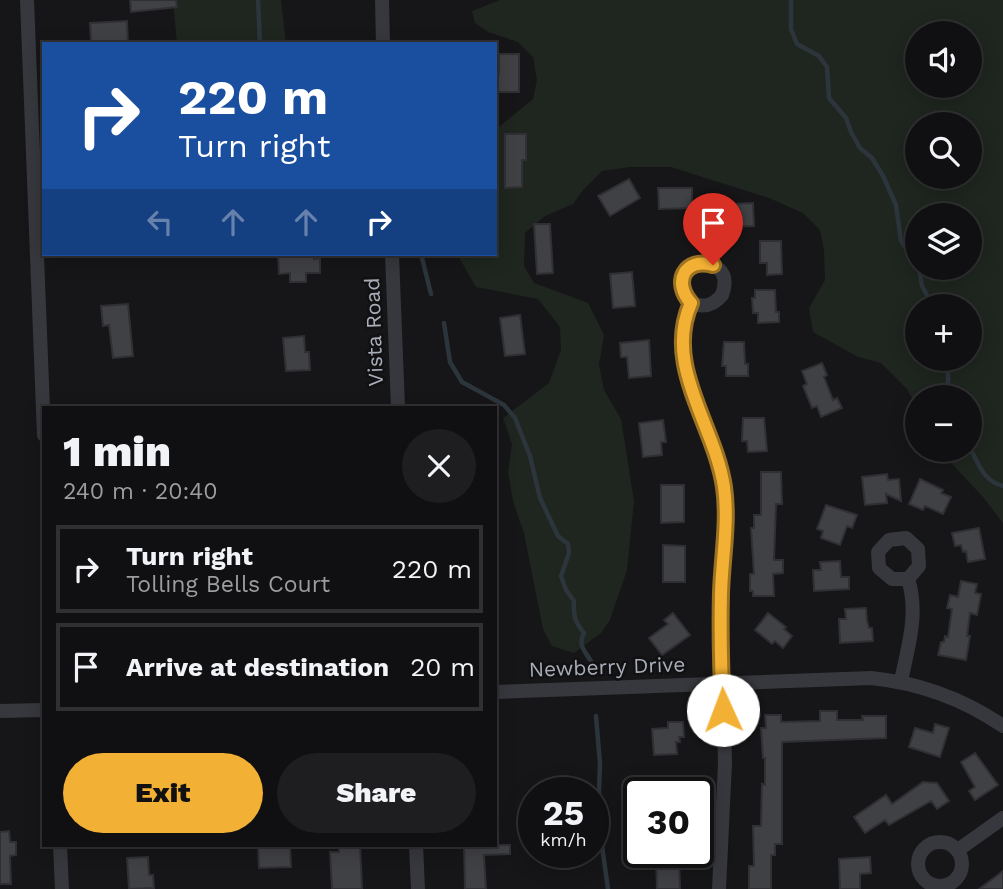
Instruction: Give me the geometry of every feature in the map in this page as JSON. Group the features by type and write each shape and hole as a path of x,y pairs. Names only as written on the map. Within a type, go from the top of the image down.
{"street":[{"path":"27,0 43,406"},
{"path":"382,0 383,42"},
{"name":"Vista Road","path":"392,256 398,406"},
{"path":"691,303 682,334 684,361 691,390 719,464 726,508 721,592 726,763 719,889"},
{"path":"901,681 914,618 908,579"},
{"name":"Newberry Drive","path":"497,692 848,678 901,681 957,699 1003,726"},
{"path":"0,711 42,710"},
{"path":"958,850 1003,818"},
{"path":"60,847 62,889"},
{"path":"416,847 418,889"}],"shaded area":[{"path":"173,0 281,0 286,42 177,42"},
{"path":"500,0 1003,0 1003,523 950,462 982,462 982,385 905,387 881,363 858,357 813,332 809,308 825,280 824,250 820,230 803,213 769,198 671,167 630,167 602,171 573,204 545,216 525,233 524,266 534,283 588,303 604,335 599,365 604,390 621,419 634,501 627,570 610,620 601,633 574,653 552,646 543,629 524,533 513,501 508,472 512,444 503,418 549,383 561,350 560,327 538,299 476,287 458,256 497,256 497,127 533,99 537,80 533,57 518,42 488,32 475,23 472,11"}],"building":[{"path":"130,0 176,0 177,7 131,12"},
{"path":"127,21 128,42 91,42 90,23"},
{"path":"499,54 519,54 519,92 497,92"},
{"path":"505,134 526,134 522,187 505,188"},
{"path":"629,179 640,198 610,216 598,196"},
{"path":"658,188 692,188 692,208 659,209"},
{"path":"729,201 729,204 753,203 754,226 729,227 729,223 715,224 714,202"},
{"path":"534,224 550,224 553,273 537,274"},
{"path":"760,241 781,241 782,274 767,275 767,263 760,263"},
{"path":"278,256 320,258 320,273 306,273 306,282 290,282 290,273 279,274"},
{"path":"632,272 635,306 613,308 610,274"},
{"path":"755,290 775,290 779,322 758,323 758,313 753,313 752,298 755,298"},
{"path":"128,304 133,356 113,358 109,325 103,326 101,306"},
{"path":"520,315 525,354 505,356 500,318"},
{"path":"304,336 305,352 309,352 310,370 286,371 283,338"},
{"path":"649,340 651,376 629,378 627,357 621,357 620,343"},
{"path":"724,342 744,342 748,376 726,376 726,366 722,366"},
{"path":"822,363 833,400 837,398 842,408 821,417 817,406 812,408 803,386 807,384 802,371"},
{"path":"743,418 764,418 767,451 748,452 747,441 742,441"},
{"path":"663,420 666,442 661,442 662,455 643,457 639,423"},
{"path":"761,472 781,472 782,504 776,504 774,560 783,560 783,573 773,574 774,596 753,596 753,591 750,591 750,574 754,574 751,528 754,528 754,515 761,515"},
{"path":"887,474 888,480 899,479 901,501 886,494 887,503 865,505 862,477"},
{"path":"920,479 951,497 943,514 925,506 923,510 909,504"},
{"path":"661,485 684,485 684,522 661,523"},
{"path":"826,505 857,515 852,528 847,526 840,545 821,538 823,531 817,529"},
{"path":"979,528 985,559 968,562 966,551 963,552 961,545 955,546 952,533"},
{"path":"663,545 685,546 685,582 663,582"},
{"path":"840,561 841,577 849,577 849,589 814,591 813,570 821,570 820,562"},
{"path":"961,581 977,584 975,593 981,594 977,615 970,613 966,660 938,655 941,642 944,642 945,636 948,637 952,609 947,608 950,595 958,597"},
{"path":"866,608 873,641 840,643 839,619 846,619 845,609"},
{"path":"673,613 690,635 662,655 649,638 668,624 664,620"},
{"path":"768,613 786,627 784,629 792,636 783,648 775,641 772,644 755,630"},
{"path":"820,711 837,711 837,720 863,720 862,716 886,716 886,738 782,742 782,844 775,844 775,855 771,855 771,889 749,889 749,866 754,866 753,826 761,826 762,784 765,785 761,728 766,728 765,715 781,715 781,722 820,721"},
{"path":"668,722 683,722 684,737 679,737 680,742 676,742 677,754 654,755 652,729 668,728"},
{"path":"935,724 949,728 940,757 909,747 915,728 933,733"},
{"path":"975,753 998,785 975,800 969,791 975,787 961,762"},
{"path":"923,782 937,783 949,801 937,809 931,801 889,825 885,820 865,833 854,817 886,795 892,804"},
{"path":"9,831 10,842 16,842 16,855 10,856 11,884 0,884 0,832"},
{"path":"510,845 510,854 484,855 486,889 465,889 464,847"},
{"path":"258,847 290,847 291,867 259,868"},
{"path":"339,847 360,847 362,889 332,889 330,852 339,852"},
{"path":"148,857 149,875 153,875 154,888 129,889 127,858"},
{"path":"870,857 871,873 860,874 860,889 840,889 839,859"},
{"path":"656,868 679,868 680,889 657,889"},
{"path":"1003,871 1003,889 979,889"}],"waterway":[{"path":"258,0 260,42"},
{"path":"791,0 791,29 797,44 819,56 827,67 829,98 846,118 860,148 872,158 883,176 896,205 901,241 905,246"},
{"path":"422,256 431,294"},
{"path":"921,280 926,294"},
{"path":"444,323 450,362 462,382 504,405 515,418 530,456 540,498 558,536 568,544 569,553 561,576 574,601 575,618 584,633 582,645 592,663"},
{"path":"948,371 948,385"},
{"path":"977,462 986,476 1003,486"},
{"path":"596,716 600,764 598,817 608,889"}],"route":[{"path":"713,265 696,264 682,277 681,287 691,303 684,323 682,351 691,390 719,464 724,486 726,508 721,592 723,710"}]}
